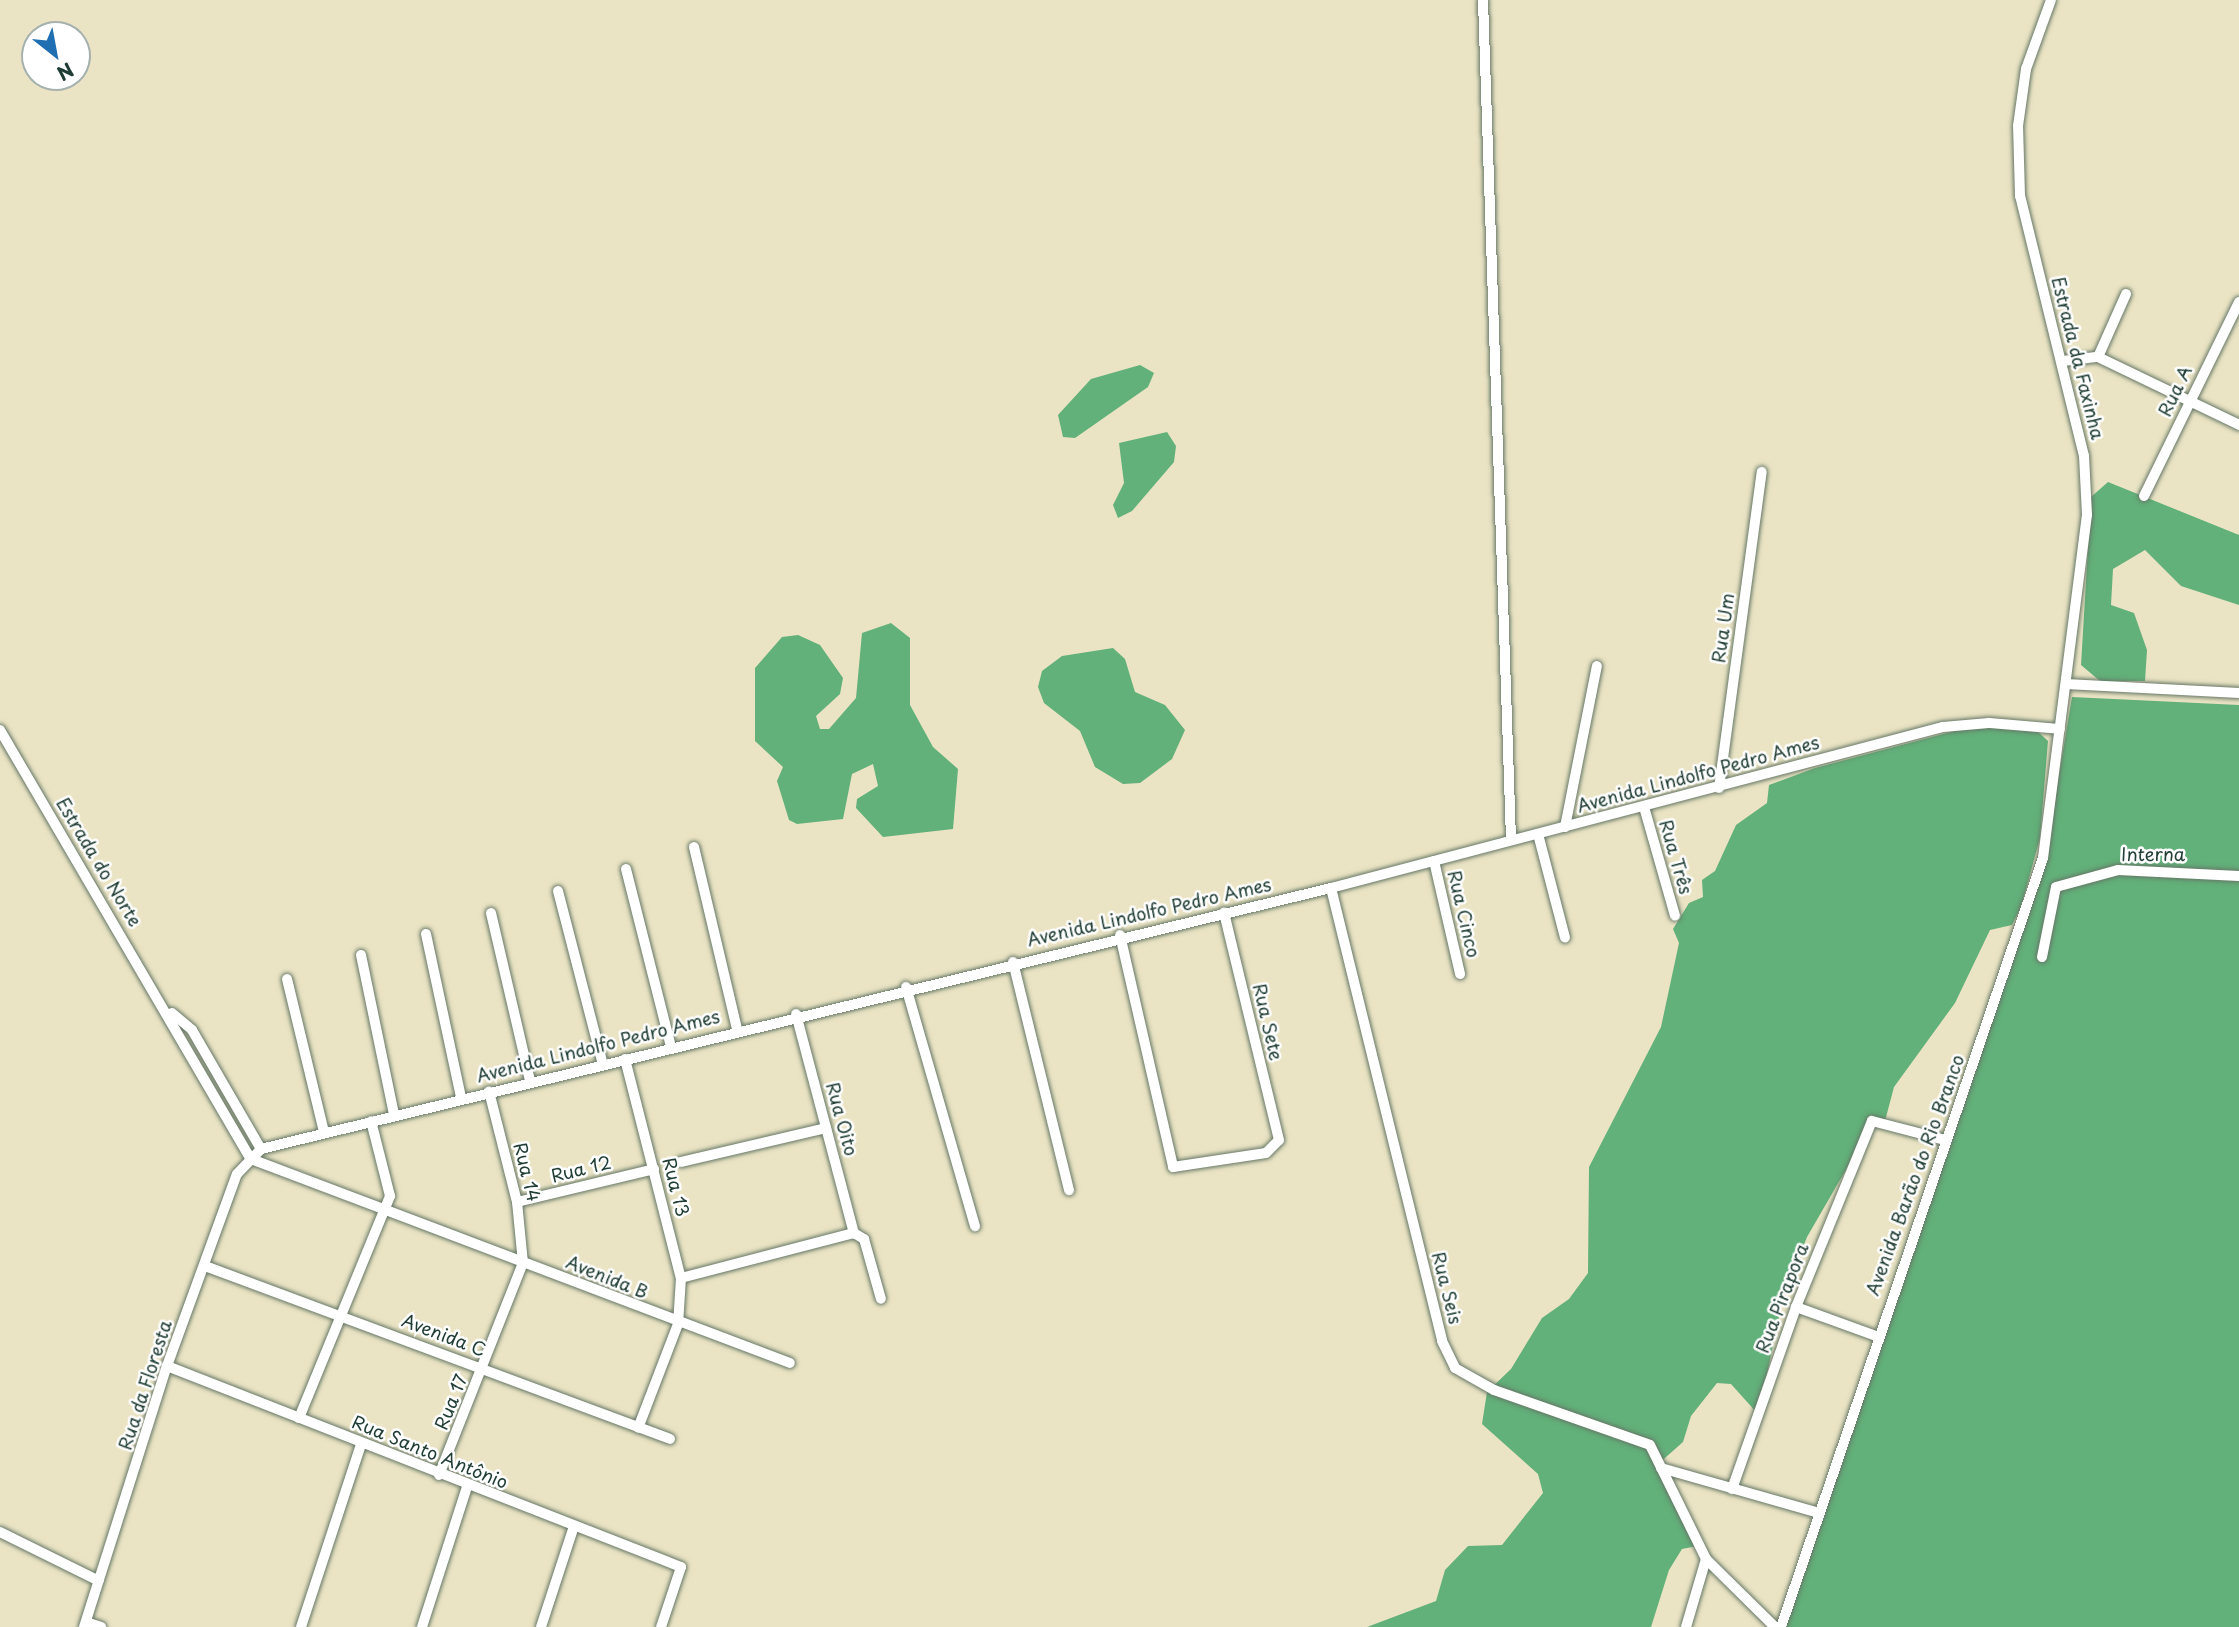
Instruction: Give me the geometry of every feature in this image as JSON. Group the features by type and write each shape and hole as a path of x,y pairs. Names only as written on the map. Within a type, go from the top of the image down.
{"street":[{"path":"1483,0 1511,839"},
{"name":"Estrada da Faxinha","path":"2051,0 2026,69 2018,126 2020,196 2063,360 2084,456 2087,515 2060,729"},
{"path":"2098,358 2126,294"},
{"name":"Rua A","path":"2144,496 2239,302"},
{"path":"2063,360 2098,358 2239,425"},
{"name":"Rua Um","path":"1719,788 1762,472"},
{"path":"1565,827 1597,666"},
{"path":"2066,684 2239,693"},
{"name":"Avenida Lindolfo Pedro Ames","path":"251,1159 261,1149 461,1097 603,1065 796,1014 1120,935 1331,888 1943,727 1989,723 2060,729"},
{"name":"Avenida Barão do Rio Branco","path":"1782,1627 1876,1336 2043,858 2060,729"},
{"name":"Estrada do Norte","path":"0,730 170,1012 251,1159"},
{"name":"Rua Três","path":"1644,807 1675,916"},
{"path":"1538,834 1565,938"},
{"path":"694,847 737,1029"},
{"name":"Rua Cinco","path":"1434,861 1460,974"},
{"path":"626,869 671,1047"},
{"name":"Interna","path":"2042,957 2056,887 2118,870 2239,876"},
{"name":"Rua Seis","path":"1331,888 1442,1341 1455,1368 1494,1390 1650,1445 1706,1559 1775,1627"},
{"path":"558,891 603,1065"},
{"path":"491,913 530,1081"},
{"name":"Rua Sete","path":"1120,935 1172,1167 1266,1153 1279,1140 1224,913"},
{"path":"426,934 461,1097"},
{"path":"361,955 394,1115"},
{"path":"1013,962 1069,1190"},
{"path":"287,979 324,1132"},
{"path":"905,987 975,1226"},
{"name":"Estrada do Norte","path":"170,1012 192,1030 261,1149"},
{"name":"Rua Oito","path":"796,1014 854,1233 864,1239 881,1299"},
{"name":"Rua 13","path":"625,1059 681,1278 678,1324 638,1428"},
{"name":"Rua 14","path":"489,1091 517,1202 523,1263"},
{"path":"299,1418 390,1196 371,1121"},
{"name":"Rua Pirapora","path":"1732,1489 1796,1307 1872,1121 1945,1140"},
{"path":"681,1162 826,1128"},
{"name":"Avenida B","path":"251,1159 678,1324"},
{"name":"Rua da Floresta","path":"85,1625 167,1366 237,1174 251,1159"},
{"name":"Rua 12","path":"517,1202 654,1169"},
{"path":"681,1278 854,1233"},
{"name":"Rua 17","path":"439,1475 523,1263"},
{"name":"Avenida C","path":"205,1266 670,1439"},
{"path":"1796,1307 1876,1336"},
{"path":"678,1324 790,1363"},
{"name":"Rua Santo Antônio","path":"167,1366 467,1487 681,1567 661,1627"},
{"path":"301,1627 361,1444"},
{"path":"1661,1468 1819,1513"},
{"path":"422,1627 467,1487"},
{"path":"541,1627 574,1526"},
{"path":"0,1532 99,1581"},
{"path":"1686,1627 1706,1559"},
{"path":"85,1625 101,1627"}],"green space":[{"path":"1140,365 1154,373 1148,387 1075,438 1063,437 1058,415 1091,379"},
{"path":"1167,432 1176,446 1174,462 1132,511 1118,518 1113,505 1124,483 1119,443"},
{"path":"2108,482 2239,535 2239,605 2181,586 2145,550 2113,569 2111,605 2134,613 2147,650 2145,681 2100,681 2081,665 2091,497"},
{"path":"891,623 910,638 910,705 933,747 958,769 953,829 883,837 856,808 857,799 878,786 873,764 852,774 843,819 797,824 789,820 777,781 783,767 755,741 755,668 782,637 798,635 820,645 843,678 840,694 816,716 820,729 829,729 856,698 862,633"},
{"path":"1113,648 1125,659 1135,692 1165,705 1185,730 1172,759 1140,783 1123,784 1095,767 1080,731 1044,703 1038,687 1042,671 1062,656"},
{"path":"2072,697 2239,705 2239,1627 1783,1627 2045,859"},
{"path":"2007,726 2036,730 2048,741 2040,838 2021,907 2012,925 1990,930 1955,1003 1894,1087 1885,1121 1868,1118 1855,1154 1807,1237 1783,1298 1767,1374 1768,1402 1757,1413 1731,1384 1717,1383 1691,1416 1683,1442 1657,1465 1697,1546 1682,1549 1669,1570 1651,1627 1367,1627 1436,1601 1445,1570 1468,1546 1502,1545 1543,1493 1538,1474 1482,1424 1487,1392 1511,1369 1542,1318 1569,1299 1588,1273 1589,1167 1661,1027 1679,943 1673,929 1689,903 1703,897 1702,880 1715,871 1736,825 1767,803 1769,785 1815,768 1962,729"}]}
